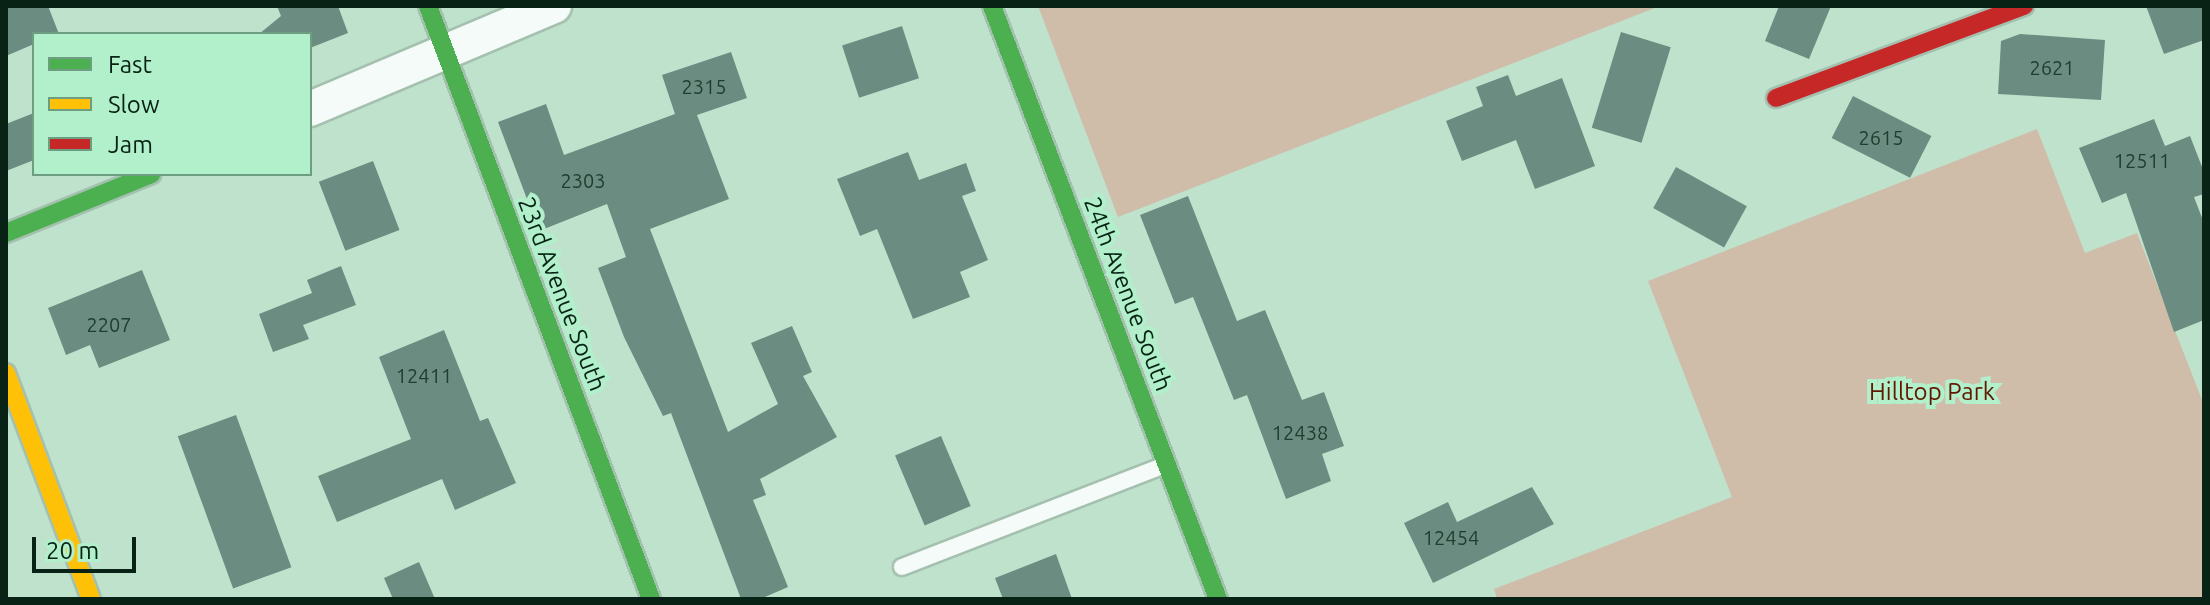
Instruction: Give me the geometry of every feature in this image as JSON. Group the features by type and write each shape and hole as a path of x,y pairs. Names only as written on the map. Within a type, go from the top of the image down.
{"street":[{"name":"23rd Avenue South","path":"428,6 651,599"},
{"path":"312,108 554,6"},
{"name":"24th Avenue South","path":"992,6 1218,599"},
{"path":"1776,98 2024,6"},
{"path":"6,233 146,176"},
{"path":"6,373 91,599"}],"lane":[{"path":"902,567 1167,464"}],"green space":[{"path":"1038,6 1660,6 1118,217"},
{"name":"Hilltop Park","path":"2037,129 2085,253 2137,233 2204,405 2204,599 1497,599 1494,589 1732,497 1648,281"}],"building":[{"path":"6,6 48,6 58,32 32,32 32,45 6,56"},
{"path":"277,6 338,6 348,33 312,47 312,32 261,32 281,16"},
{"path":"1779,6 1831,6 1809,59 1765,41"},
{"path":"2146,6 2204,6 2204,40 2164,54"},
{"path":"902,26 919,78 859,98 842,45"},
{"path":"1621,32 1671,47 1641,143 1592,128"},
{"path":"2020,34 2105,40 2101,100 1998,94 2001,41"},
{"path":"731,52 747,98 697,115 729,199 650,229 728,432 778,404 751,343 792,326 812,372 803,376 837,437 760,479 766,495 753,500 788,587 760,599 741,599 671,413 663,416 624,337 598,268 626,257 607,204 539,231 498,122 546,104 564,155 675,114 662,75"},
{"path":"1508,75 1516,96 1562,78 1595,166 1535,189 1516,140 1462,161 1446,121 1483,106 1476,87"},
{"path":"1853,96 1931,136 1910,178 1832,138"},
{"path":"32,114 32,161 6,171 6,124"},
{"path":"2154,119 2165,146 2190,136 2204,172 2204,194 2194,197 2204,223 2204,320 2174,332 2126,193 2102,203 2079,148"},
{"path":"908,152 919,180 966,163 976,191 962,196 988,260 960,272 970,297 913,319 877,229 860,236 837,179"},
{"path":"373,161 400,230 345,251 319,182"},
{"path":"1676,167 1747,206 1724,247 1653,208"},
{"path":"1188,196 1237,321 1265,310 1302,400 1324,392 1344,446 1322,454 1331,481 1286,499 1247,395 1234,400 1193,297 1175,304 1140,215"},
{"path":"341,266 356,305 303,325 309,339 273,352 259,314 312,293 307,280"},
{"path":"142,270 170,340 99,368 90,345 66,355 48,308"},
{"path":"444,330 480,421 488,418 516,483 455,510 442,479 337,522 318,476 411,439 379,357"},
{"path":"236,415 291,567 233,588 178,436"},
{"path":"941,436 971,506 925,525 895,456"},
{"path":"1532,487 1554,524 1433,583 1404,523 1448,502 1457,522"},
{"path":"1056,554 1072,599 1003,599 995,578"},
{"path":"419,562 435,599 393,599 384,578"}],"traffic: fast":[{"path":"428,6 651,599"},
{"path":"992,6 1218,599"},
{"path":"6,233 146,176"}],"traffic: slow":[{"path":"6,373 91,599"}],"traffic: jam":[{"path":"1776,98 2024,6"}]}
